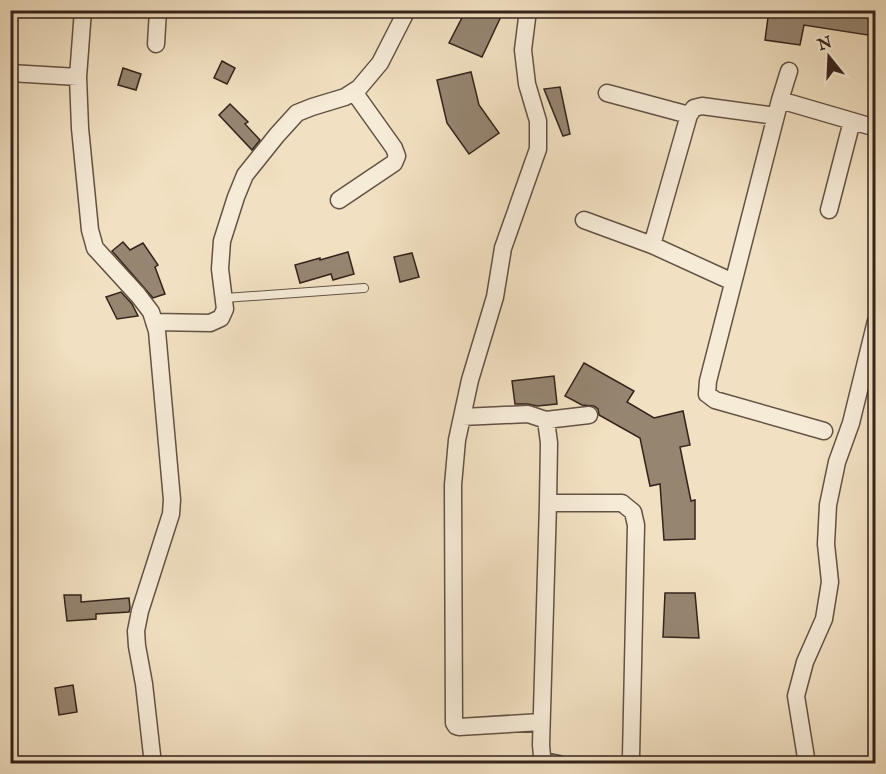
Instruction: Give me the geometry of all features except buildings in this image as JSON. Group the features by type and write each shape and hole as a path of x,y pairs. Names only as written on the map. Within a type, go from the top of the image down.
{"street":[{"path":"82,10 78,77 80,128 90,230 95,248 151,312 157,332 172,500 171,514 140,611 136,631 153,764"},
{"path":"156,44 158,10"},
{"path":"154,322 210,323 220,318 225,309 220,269 222,241 245,175 297,113 345,97 359,88 380,63 407,10"},
{"path":"528,10 523,50 526,84 538,121 538,148 503,248 495,297 470,380 457,440 453,485 454,723 459,727 542,722"},
{"path":"789,71 708,381 707,394 715,400 824,431"},
{"path":"10,73 78,77"},
{"path":"339,200 394,163 397,156 394,148 354,92"},
{"path":"607,93 688,115"},
{"path":"652,245 688,115 694,108 702,106 778,108 852,121 876,128"},
{"path":"829,210 852,121"},
{"path":"584,220 652,245 734,282"},
{"path":"807,764 796,696 805,662 824,620 830,582 826,544 828,505 837,462 851,423 876,321"},
{"path":"462,417 528,414 546,420 589,415"},
{"path":"546,420 549,443 542,756 544,761 559,764"},
{"path":"548,503 622,503 633,512 636,525 631,757 628,764"}],"lane":[{"path":"225,298 364,288"}]}
